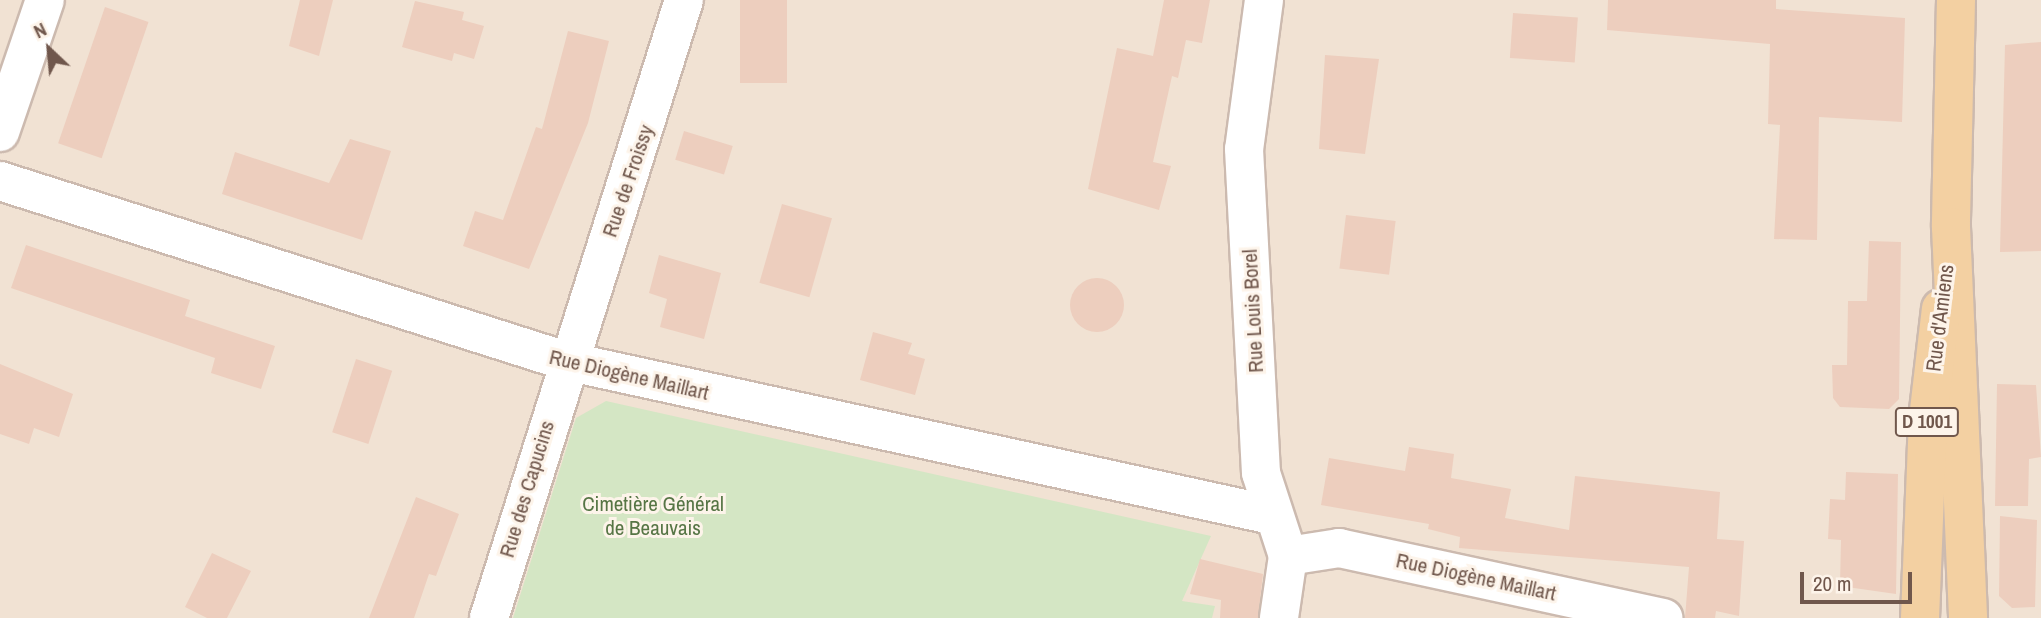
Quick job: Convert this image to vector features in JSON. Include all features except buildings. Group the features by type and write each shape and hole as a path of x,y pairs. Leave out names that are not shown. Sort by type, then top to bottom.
{"main road":[{"name":"Rue d'Amiens","path":"1956,0 1951,227 1968,618"},
{"name":"Rue d'Amiens","path":"1920,618 1928,419 1951,227"}],"street":[{"path":"0,132 45,0"},
{"name":"Rue de Froissy","path":"566,360 684,0"},
{"name":"Rue Louis Borel","path":"1264,0 1244,149 1261,473 1287,556 1279,618"},
{"name":"Rue Diogène Maillart","path":"0,181 566,360 1272,515"},
{"name":"Rue des Capucins","path":"489,618 566,360"},
{"name":"Rue Diogène Maillart","path":"1287,556 1339,548 1664,618"}],"shaded area":[{"path":"0,0 2041,0 2041,618 0,618"}],"green space":[{"name":"Cimetière Général de Beauvais","path":"606,401 1211,536 1182,601 1215,606 1212,618 513,618 576,418"}]}
